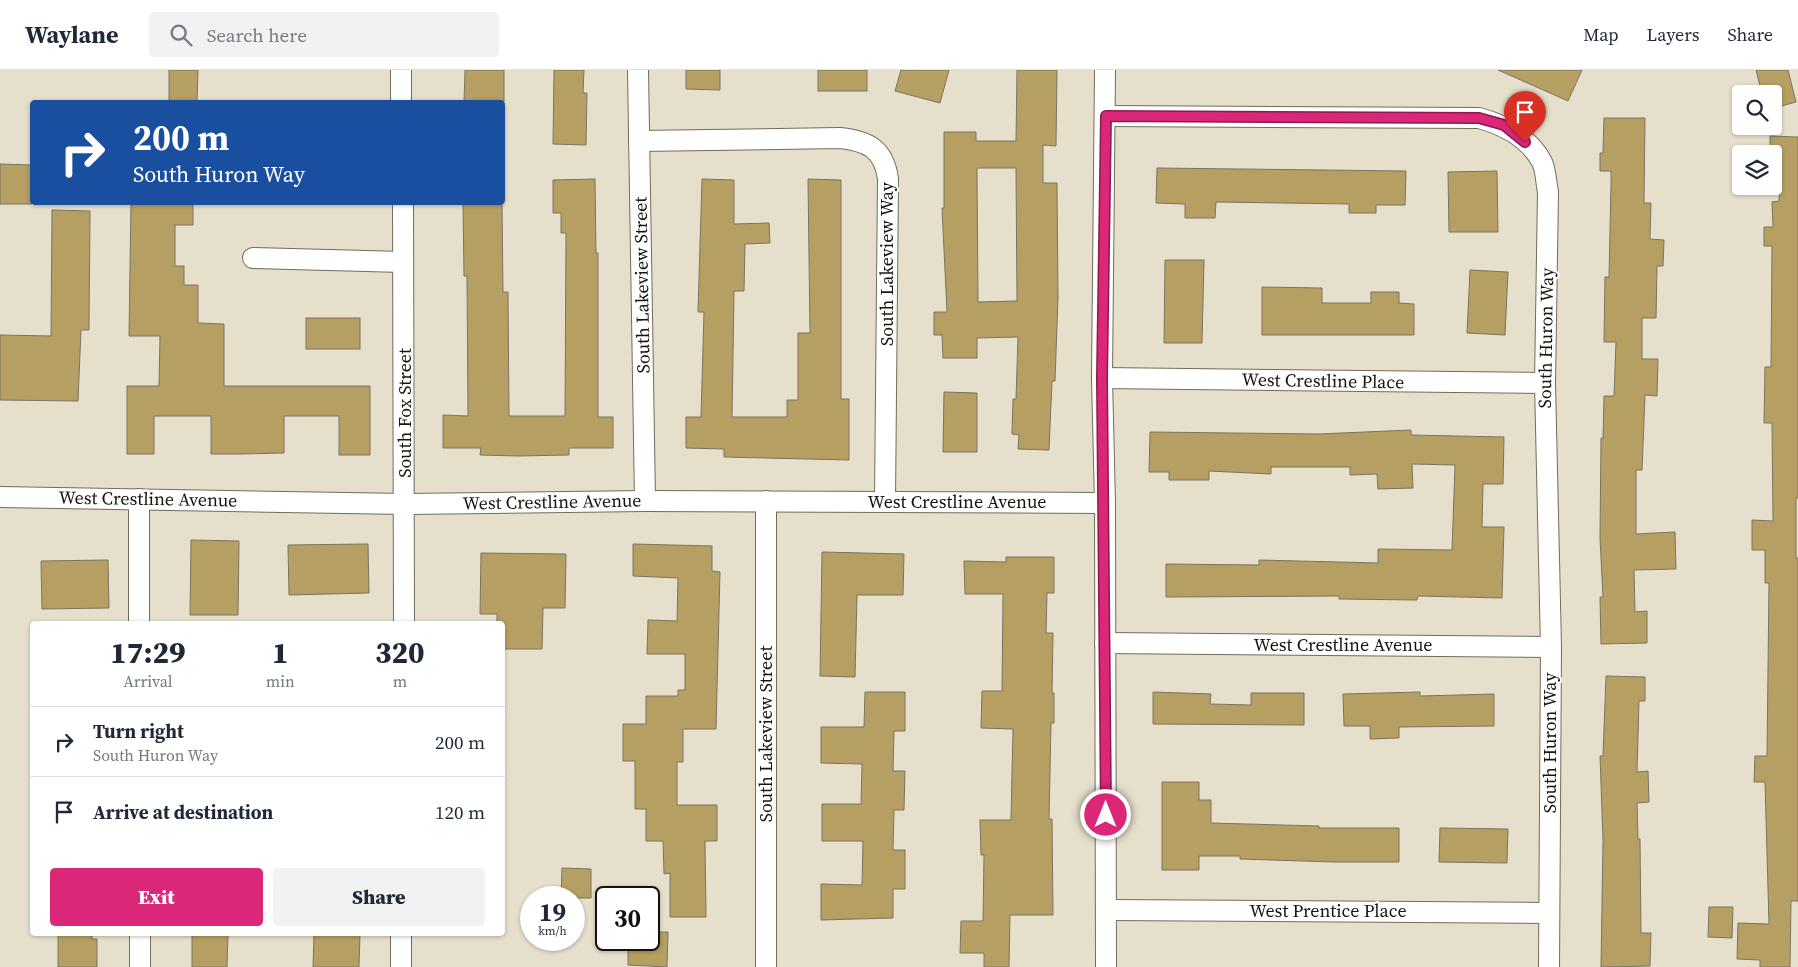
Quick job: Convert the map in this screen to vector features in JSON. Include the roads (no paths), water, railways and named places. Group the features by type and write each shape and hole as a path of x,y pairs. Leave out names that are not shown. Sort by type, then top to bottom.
{"street":[{"path":"401,70 401,100"},
{"name":"South Lakeview Street","path":"638,70 645,501"},
{"path":"1105,70 1102,378 1105,503 1106,967"},
{"name":"South Huron Way","path":"1106,116 1479,118 1504,125 1525,142 1542,162 1548,192 1544,384 1551,647 1549,967"},
{"name":"South Lakeview Way","path":"639,141 840,138 860,140 876,150 886,164 888,179 886,501"},
{"name":"South Fox Street","path":"403,205 406,504 404,621"},
{"path":"253,258 404,262"},
{"name":"West Crestline Place","path":"1102,378 1544,384"},
{"name":"West Crestline Avenue","path":"0,497 406,504 645,501 1105,503"},
{"path":"139,498 139,621"},
{"name":"South Lakeview Street","path":"766,501 766,967"},
{"name":"West Crestline Avenue","path":"1105,643 1551,647"},
{"name":"West Prentice Place","path":"1106,910 1549,913"},
{"path":"140,936 140,967"},
{"path":"401,967 402,936"}]}
